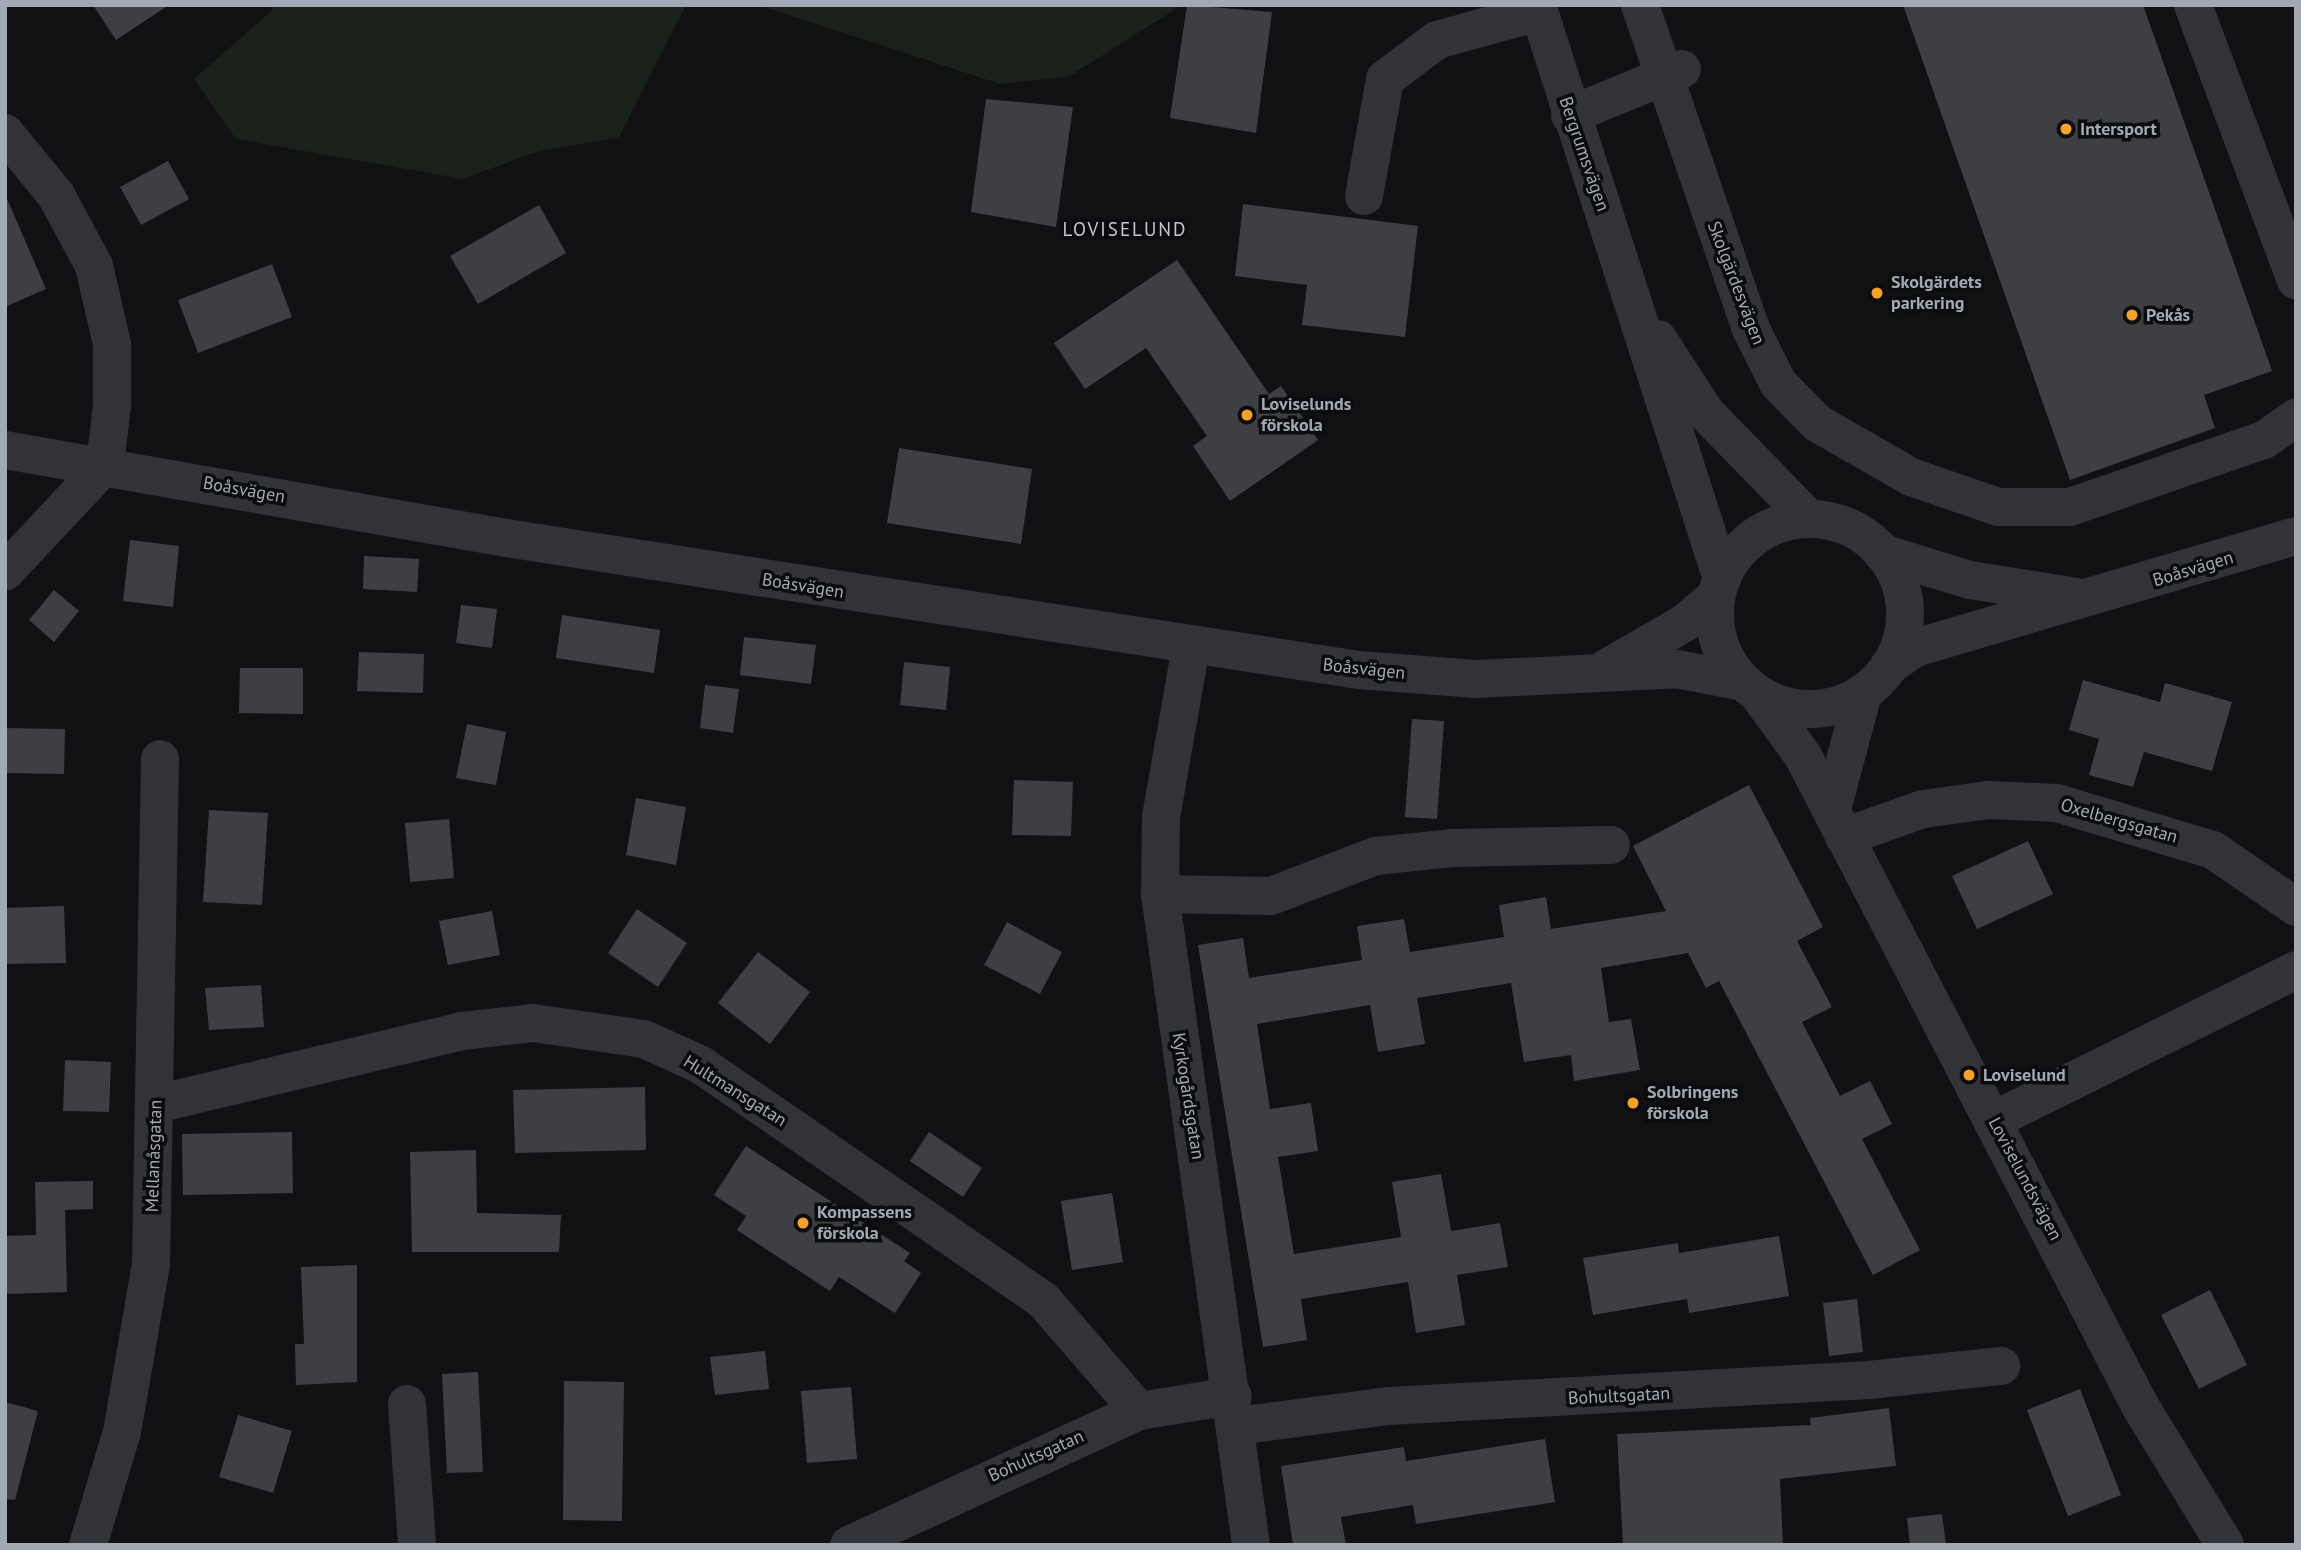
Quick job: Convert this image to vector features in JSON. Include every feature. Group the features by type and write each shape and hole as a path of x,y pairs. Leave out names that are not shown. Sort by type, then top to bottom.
{"street":[{"name":"Skolgärdesvägen","path":"1640,5 1671,73 1750,327 1779,383 1817,423 1911,477 1998,507 2070,507 2264,440 2296,418"},
{"path":"2193,5 2296,280"},
{"path":"1364,196 1385,79 1437,40 1538,8"},
{"name":"Bergrumsvägen","path":"1538,8 1570,115 1634,302 1719,587"},
{"path":"1570,115 1671,73"},
{"path":"5,133 56,195 94,266 112,344 105,465 5,572"},
{"name":"Bergrumsvägen","path":"1634,302 1706,413 1808,519"},
{"name":"Boåsvägen","path":"5,450 105,465 506,538 1191,647 1476,679 1605,669 1676,669 1751,688"},
{"path":"1838,823 1876,680 1903,632 1903,602 1882,553 1845,526 1808,519 1756,536 1719,587 1719,640 1751,688 1811,709 1876,680"},
{"name":"Boåsvägen","path":"1876,680 1915,648 2296,536"},
{"name":"Boåsvägen","path":"1882,553 1970,580 2090,598"},
{"name":"Boåsvägen","path":"1605,669 1668,633 1719,587"},
{"name":"Kyrkogårdsgatan","path":"1191,647 1161,817 1160,894 1235,1411 1251,1545"},
{"name":"Loviselundsvägen","path":"1751,688 1838,823 2139,1404 2225,1545"},
{"name":"Mellanåsgatan","path":"88,1545 138,1358 150,1264 156,1104 160,759"},
{"name":"Oxelbergsgatan","path":"1838,823 1989,800 2057,803 2213,849 2296,907"},
{"path":"1160,894 1271,896 1376,856 1452,848 1611,845"},
{"path":"1994,1120 2296,970"},
{"name":"Hultmansgatan","path":"156,1104 462,1031 533,1023 644,1039 701,1065 1043,1300 1139,1411"},
{"name":"Bohultsgatan","path":"849,1545 1139,1411 1389,1406 1802,1385 2001,1366"},
{"path":"407,1404 416,1545"}],"shaded area":[{"path":"270,5 686,5 619,137 536,152 463,179 236,139 194,79 273,10"},
{"path":"758,5 1182,5 1068,77 1000,84"}],"building":[{"path":"93,5 169,5 116,40"},
{"path":"1187,5 1272,12 1256,133 1170,118"},
{"path":"1903,5 2143,5 2272,371 2204,395 2215,428 2070,480"},
{"path":"986,99 1073,107 1056,227 971,212"},
{"path":"168,161 189,199 141,225 120,187"},
{"path":"5,194 46,289 5,307"},
{"path":"1243,204 1418,226 1405,337 1302,325 1307,285 1235,276"},
{"path":"539,205 566,253 478,304 450,256"},
{"path":"1177,260 1269,394 1281,386 1318,440 1230,501 1193,446 1207,436 1146,348 1085,389 1054,343"},
{"path":"272,264 292,317 198,353 178,300"},
{"path":"899,448 1032,469 1021,544 887,523"},
{"path":"130,540 179,546 173,607 123,601"},
{"path":"364,556 419,559 417,592 363,589"},
{"path":"54,590 79,611 54,642 29,620"},
{"path":"461,605 497,609 492,648 456,643"},
{"path":"562,615 660,630 654,673 556,658"},
{"path":"744,637 816,645 811,684 740,675"},
{"path":"359,652 424,654 423,693 357,691"},
{"path":"904,662 950,667 946,710 900,705"},
{"path":"240,668 303,668 303,714 239,713"},
{"path":"2083,680 2160,702 2165,683 2232,702 2212,771 2144,752 2133,787 2089,775 2099,739 2069,730"},
{"path":"705,685 739,689 733,733 700,728"},
{"path":"1412,719 1444,721 1437,819 1405,817"},
{"path":"467,724 506,732 496,785 456,778"},
{"path":"5,728 65,729 64,774 5,773"},
{"path":"1014,780 1073,782 1071,836 1012,835"},
{"path":"1749,785 1823,927 1797,941 1832,1007 1802,1022 1840,1096 1870,1081 1892,1124 1862,1139 1920,1250 1873,1275 1719,981 1706,988 1688,953 1601,968 1609,1022 1631,1019 1640,1070 1574,1081 1571,1055 1524,1062 1511,983 1417,998 1425,1044 1378,1052 1370,1005 1257,1024 1270,1109 1311,1103 1318,1151 1278,1157 1294,1254 1401,1237 1392,1182 1441,1174 1451,1231 1500,1223 1508,1267 1457,1275 1465,1325 1416,1333 1408,1282 1301,1299 1307,1340 1263,1347 1198,945 1243,938 1249,978 1362,960 1357,926 1404,919 1410,952 1504,937 1499,905 1546,897 1551,929 1666,911 1633,846"},
{"path":"636,798 686,807 676,865 626,855"},
{"path":"209,810 268,813 262,905 203,902"},
{"path":"449,819 454,878 410,882 405,823"},
{"path":"2028,841 2053,894 1977,929 1952,876"},
{"path":"64,906 66,963 5,964 5,908"},
{"path":"637,909 687,943 658,987 608,953"},
{"path":"492,911 500,955 448,965 439,921"},
{"path":"1007,922 1062,952 1040,994 984,965"},
{"path":"758,952 810,992 770,1044 718,1003"},
{"path":"261,985 264,1027 209,1030 205,988"},
{"path":"65,1060 111,1062 109,1112 63,1111"},
{"path":"645,1087 646,1150 515,1153 513,1090"},
{"path":"292,1132 293,1193 183,1195 182,1134"},
{"path":"929,1132 982,1168 963,1197 910,1161"},
{"name":"Kompassens förskola","path":"746,1146 910,1253 904,1261 921,1273 895,1313 839,1277 830,1291 737,1230 746,1216 714,1195"},
{"path":"476,1150 477,1213 561,1215 559,1252 412,1252 410,1152"},
{"path":"93,1181 93,1209 65,1210 67,1292 5,1294 5,1236 36,1235 35,1182"},
{"path":"1112,1193 1123,1262 1072,1270 1061,1201"},
{"path":"1779,1236 1789,1296 1689,1313 1687,1299 1593,1315 1583,1258 1678,1243 1679,1253"},
{"path":"357,1265 357,1382 296,1385 295,1344 304,1344 301,1267"},
{"path":"2210,1290 2247,1365 2199,1389 2161,1315"},
{"path":"1857,1299 1863,1352 1829,1356 1823,1303"},
{"path":"765,1351 769,1389 715,1395 710,1357"},
{"path":"478,1372 483,1472 447,1473 442,1374"},
{"path":"564,1381 624,1382 622,1521 563,1520"},
{"path":"851,1387 857,1459 807,1463 801,1391"},
{"path":"2080,1389 2121,1495 2068,1516 2027,1410"},
{"path":"5,1402 38,1411 15,1500 5,1499"},
{"path":"1889,1408 1896,1466 1780,1479 1783,1545 1623,1545 1617,1434 1811,1425 1810,1418"},
{"path":"238,1415 292,1431 273,1493 219,1477"},
{"path":"1545,1439 1555,1502 1416,1524 1413,1505 1341,1517 1346,1545 1293,1545 1281,1466 1404,1447 1406,1461"},
{"path":"1942,1514 1946,1545 1910,1545 1907,1518"}],"place":[{"name":"Intersport","path":"2066,129"},
{"name":"Skolgärdets parkering","path":"1877,293"},
{"name":"Pekås","path":"2132,315"},
{"name":"Loviselunds förskola","path":"1247,415"},
{"name":"Loviselund","path":"1969,1075"},
{"name":"Solbringens förskola","path":"1633,1103"},
{"name":"Kompassens förskola","path":"803,1223"}],"district":[{"name":"LOVISELUND","path":"1125,230"}]}
